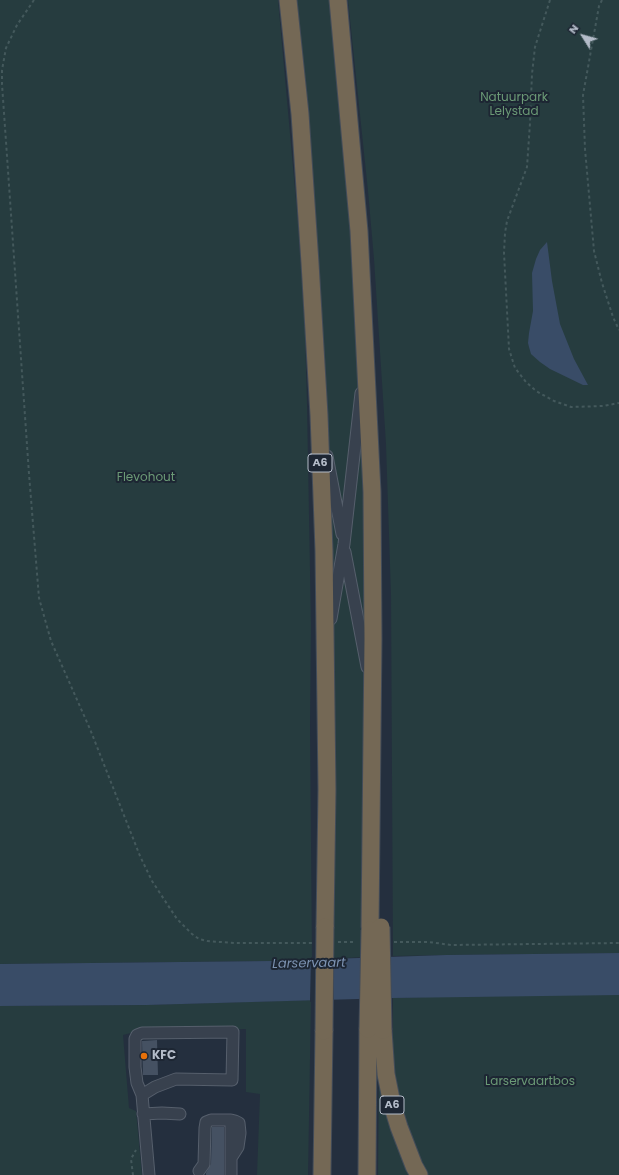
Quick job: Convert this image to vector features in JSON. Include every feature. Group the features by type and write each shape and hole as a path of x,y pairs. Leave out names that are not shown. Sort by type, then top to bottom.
{"highway":[{"name":"A6","path":"288,0 300,114 310,263 319,415 323,543 327,790 322,1175"},
{"name":"A6","path":"338,0 356,193 366,351 372,492 373,697 370,898 375,927 376,1030 367,1175"},
{"name":"A6","path":"376,1030 392,1104 399,1127 419,1175"}],"street":[{"path":"325,651 344,544 366,351"},
{"path":"319,415 373,697"},
{"path":"142,1095 155,1087 176,1079 232,1080 233,1032 137,1034 135,1038 135,1067 137,1083 142,1095 148,1175"},
{"path":"143,1114 180,1114"},
{"path":"199,1171 204,1164 206,1122 213,1120 231,1120 238,1123 240,1133 238,1147 231,1158 231,1175"}],"path":[{"path":"34,0 17,25 8,44 2,70 2,84 39,598 51,641 90,729 143,862 152,881 177,919 192,934 199,939 207,941 234,943 313,943"},
{"path":"550,0 535,47 527,167 508,221 506,234 504,254 509,349 515,368 526,382 554,401 571,407 603,406 619,403"},
{"path":"602,0 599,6 583,96 585,149 594,251 602,283 613,317 619,330"},
{"path":"336,942 360,942"},
{"path":"390,942 429,942 451,945 619,943"},
{"path":"133,1175 131,1158 139,1146"}],"green space":[{"name":"Flevohout","path":"0,0 278,0 298,223 305,332 311,627 310,725 312,959 271,961 0,964"},
{"path":"295,0 330,0 355,279 361,414 366,669 362,957 329,959 335,698 324,362"},
{"name":"Natuurpark Lelystad","path":"348,0 619,0 619,953 393,956 391,594 386,444 374,259"},
{"name":"Larservaartbos","path":"619,991 619,1175 428,1175 401,1109 396,1088 393,1063 393,998"},
{"path":"311,1000 308,1175 257,1175 260,1094 246,1092 246,1029 138,1031 123,1035 129,1108 136,1111 142,1175 0,1175 0,1006 147,1005"},
{"path":"379,1067 412,1175 378,1175"}],"water":[{"path":"547,242 560,324 574,359 588,385 583,385 550,369 531,354 528,343 533,311 532,273 540,250"},
{"name":"Larservaart","path":"619,953 619,995 393,998 147,1005 0,1006 0,964 271,961 446,955"}],"pier":[{"path":"311,957 334,957 334,1002 310,1002"}],"building":[{"path":"157,1040 158,1075 143,1075 142,1041"},
{"path":"212,1127 224,1127 224,1175 206,1175 211,1164"}],"place":[{"name":"KFC","path":"144,1056"}]}
